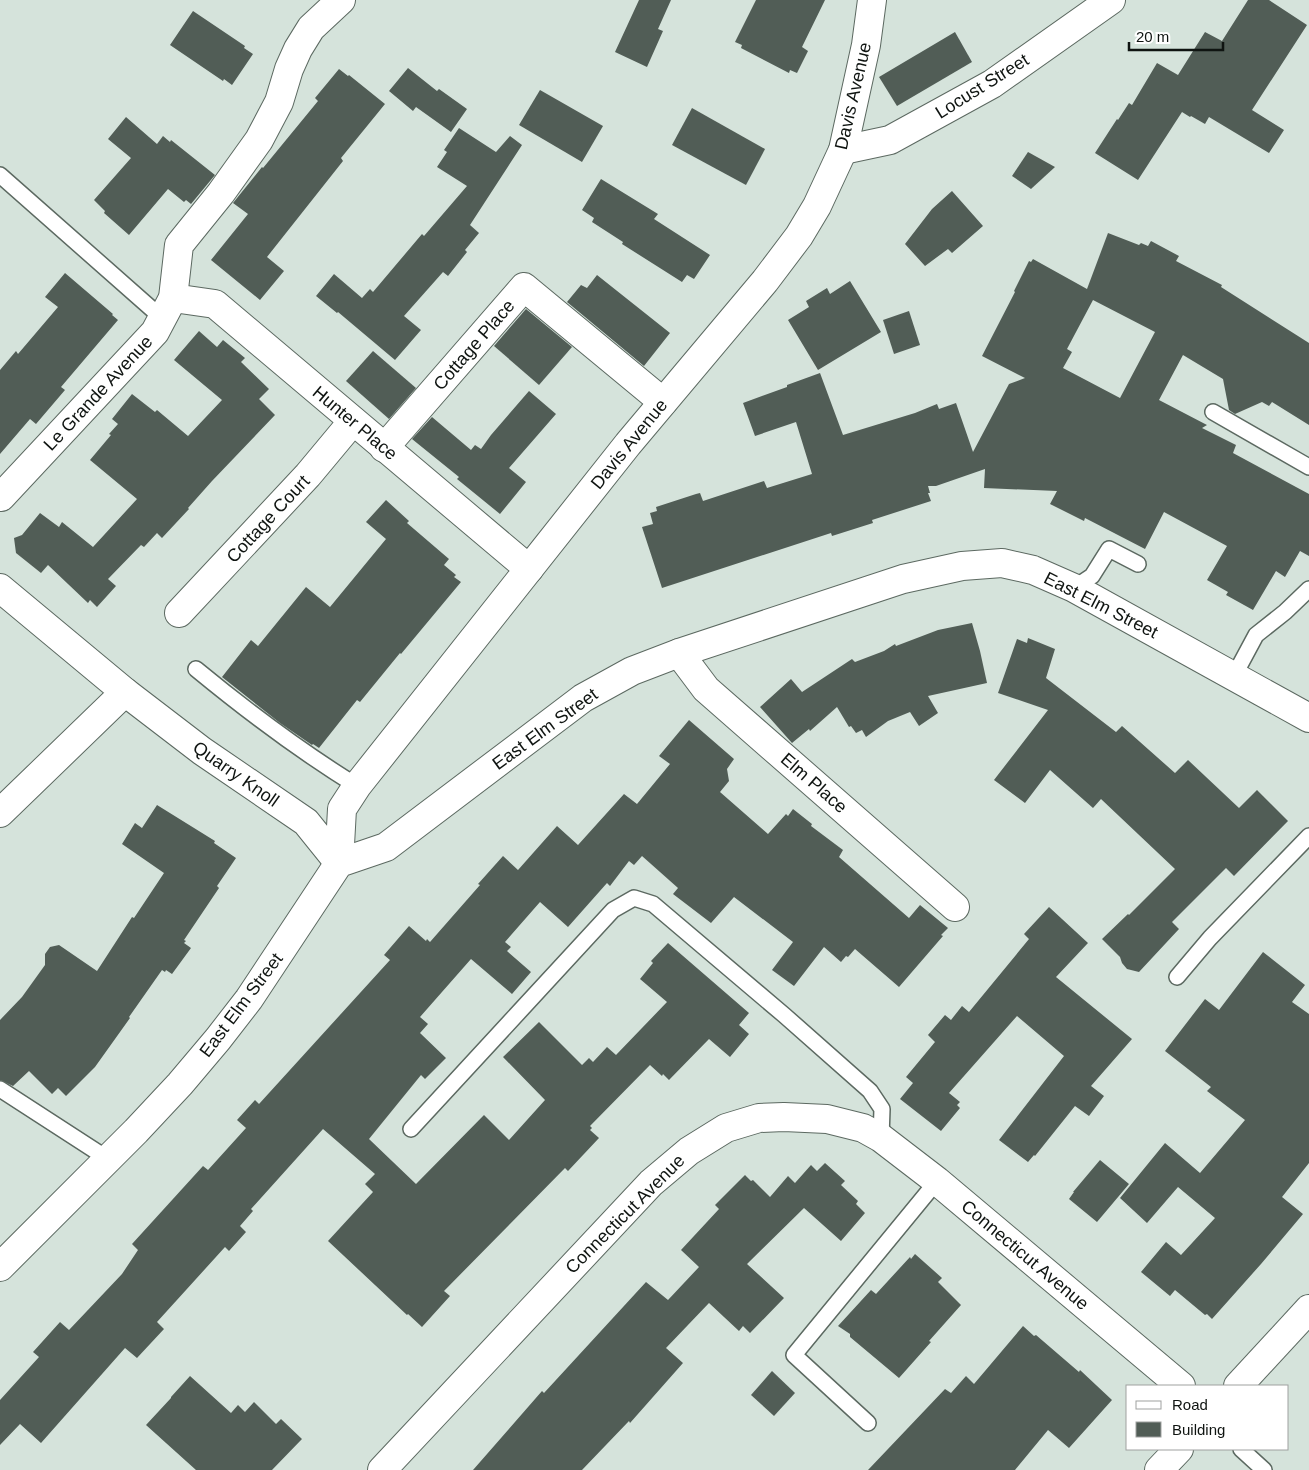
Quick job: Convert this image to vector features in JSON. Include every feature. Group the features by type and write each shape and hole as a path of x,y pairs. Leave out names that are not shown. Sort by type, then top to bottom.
{"street":[{"name":"Le Grande Avenue","path":"1,497 155,332 168,308 179,245 221,193 259,140 279,102 295,55 311,28 341,0"},
{"name":"Davis Avenue","path":"339,863 342,809 357,786 663,402 765,282 799,236 817,206 843,150 866,45 872,0"},
{"name":"Locust Street","path":"843,150 890,140 992,84 1111,0"},
{"name":"Cottage Place","path":"384,448 524,287 663,402"},
{"name":"Hunter Place","path":"168,308 215,304 529,569"},
{"name":"Cottage Court","path":"179,613 308,475 353,421"},
{"name":"East Elm Street","path":"0,1267 180,1084 244,1006 339,863 386,847 582,698 632,671 679,653 903,580 962,566 1002,563 1033,570 1074,588 1309,718"},
{"name":"Quarry Knoll","path":"0,588 125,692 202,751 306,822 339,863"},
{"name":"Elm Place","path":"679,653 706,689 955,907"},
{"path":"0,813 125,692"},
{"name":"Connecticut Avenue","path":"382,1470 651,1183 689,1151 726,1128 759,1118 827,1119 863,1128 881,1138 937,1181 1179,1385"},
{"path":"1239,1385 1309,1310"},
{"path":"1159,1470 1178,1450"}],"lane":[{"path":"0,175 168,308"},
{"path":"1213,412 1309,467"},
{"path":"1074,588 1092,576 1110,549 1138,564"},
{"path":"1234,676 1256,635 1285,612 1309,589"},
{"path":"196,669 243,708 323,765 357,786"},
{"path":"1177,978 1210,938 1309,836"},
{"path":"411,1129 613,910 634,898 653,904 870,1091 882,1109 881,1138"},
{"path":"0,1089 108,1159"},
{"path":"868,1423 794,1355 937,1181"},
{"path":"1242,1450 1264,1470"}],"building":[{"path":"639,0 671,0 658,29 663,31 647,67 615,52"},
{"path":"756,0 825,0 802,47 808,51 797,73 790,70 789,73 741,48 742,45 735,42"},
{"path":"1248,0 1269,0 1307,25 1252,110 1284,130 1269,153 1209,117 1205,124 1182,112 1138,180 1095,153 1129,103 1132,105 1157,63 1178,75 1205,32 1222,41"},
{"path":"193,11 245,46 244,48 253,54 232,85 224,79 223,81 170,45"},
{"path":"955,32 972,62 897,106 879,77"},
{"path":"408,68 437,91 439,89 467,109 451,132 416,107 413,111 389,91"},
{"path":"339,69 385,104 341,158 343,161 267,257 284,271 260,300 211,260 248,214 233,203 318,101 315,98"},
{"path":"540,90 603,126 582,162 519,125"},
{"path":"692,108 765,149 746,185 672,145"},
{"path":"126,117 157,144 163,136 170,142 171,140 215,175 191,204 186,200 184,202 168,189 129,235 104,213 105,211 94,200 131,158 108,139"},
{"path":"459,128 496,152 510,136 522,145 470,225 479,233 465,250 467,252 448,276 443,272 404,316 421,330 395,360 316,296 334,274 362,298 370,289 373,292 422,234 424,236 467,186 437,167 447,152 444,150"},
{"path":"1028,152 1055,167 1031,189 1012,176"},
{"path":"601,179 658,214 654,219 710,255 694,279 687,275 682,282 622,244 623,242 592,222 594,218 582,210"},
{"path":"952,191 983,226 952,253 948,249 925,266 905,244 932,209"},
{"path":"1108,233 1139,245 1141,243 1148,246 1151,241 1179,256 1176,261 1222,285 1221,287 1309,343 1309,425 1272,402 1269,406 1262,402 1235,414 1229,410 1223,379 1183,355 1159,400 1207,425 1202,428 1236,445 1233,453 1309,494 1309,556 1300,551 1285,577 1276,571 1253,610 1226,595 1228,592 1207,580 1227,546 1164,512 1145,549 1085,518 1084,521 1050,504 1057,491 984,488 985,469 936,486 928,486 931,501 872,520 873,523 832,536 831,533 662,588 642,527 653,524 650,513 657,511 656,507 700,493 703,501 764,481 767,488 812,474 796,422 755,436 743,403 820,373 843,435 915,413 937,404 939,409 956,403 973,452 1009,384 1025,378 982,356 1029,261 1031,262 1033,259 1087,289","holes":["1093,300 1155,332 1120,398 1063,368 1072,352 1067,349"]},
{"path":"65,273 118,320 61,387 65,390 36,424 30,419 0,454 0,370 16,351 18,354 58,307 45,297"},
{"path":"597,275 670,333 644,366 567,302 581,285 587,288"},
{"path":"850,281 881,332 818,370 788,320 809,307 806,301 827,288 830,294"},
{"path":"526,309 572,347 539,385 494,346"},
{"path":"909,311 920,345 894,354 883,320"},
{"path":"199,331 217,347 223,340 245,358 241,362 269,389 259,399 275,415 212,481 162,538 157,533 144,547 141,545 108,579 116,586 97,607 90,600 88,603 48,565 41,573 16,553 14,538 22,535 40,513 59,527 62,522 93,547 137,499 90,460 118,424 112,419 132,394 155,412 157,410 188,436 222,400 174,360"},
{"path":"373,351 416,388 389,419 346,381"},
{"path":"529,391 556,414 509,468 526,482 500,514 457,479 459,477 412,439 432,417 471,450 475,445 481,449"},
{"path":"386,500 409,521 407,523 449,559 444,565 461,582 360,702 357,700 319,748 280,723 222,677 251,640 258,646 306,587 330,607 386,539 366,522"},
{"path":"972,623 987,683 928,696 938,713 919,726 910,712 888,721 866,737 862,730 856,733 851,726 849,727 837,707 810,731 809,729 792,743 760,707 791,679 802,692 852,659 855,662 884,651 895,644 896,646 938,630"},
{"path":"1028,638 1055,649 1046,678 1116,732 1122,726 1175,773 1188,760 1239,808 1257,790 1288,821 1234,876 1226,868 1172,922 1179,929 1139,972 1127,969 1120,957 1102,939 1175,869 1101,799 1093,808 1050,770 1025,803 994,780 1048,710 998,693 1017,639 1027,643"},
{"path":"689,720 734,759 727,769 729,781 720,792 768,834 793,809 812,824 811,826 843,850 839,857 909,918 920,905 948,928 899,987 855,949 841,962 824,947 794,986 772,970 793,942 734,897 711,923 673,894 678,888 642,856 634,865 629,861 610,886 607,883 568,927 540,902 505,942 511,947 507,951 531,972 512,994 471,959 420,1017 428,1024 420,1033 446,1058 425,1079 421,1075 369,1139 416,1184 484,1115 509,1140 545,1100 503,1057 539,1022 582,1065 589,1058 593,1062 607,1047 616,1055 667,1002 640,979 653,963 651,961 668,943 749,1013 739,1025 749,1034 730,1057 709,1039 669,1080 650,1065 590,1126 592,1128 590,1130 599,1138 568,1171 565,1168 444,1291 450,1296 422,1327 328,1241 373,1192 365,1184 375,1174 323,1129 251,1209 253,1211 240,1226 246,1232 229,1251 225,1247 157,1322 164,1329 137,1358 125,1348 41,1443 20,1424 0,1445 0,1400 39,1357 33,1352 60,1322 69,1330 122,1274 138,1250 132,1244 203,1166 208,1170 246,1128 237,1120 255,1100 259,1104 390,960 384,955 409,926 426,941 427,939 430,942 503,856 518,870 557,826 578,845 624,794 637,804 670,764 659,756"},
{"path":"157,805 215,841 214,843 236,858 217,886 219,888 184,940 186,941 184,943 191,948 172,974 162,970 95,1067 66,1096 58,1088 52,1094 29,1071 13,1086 0,1080 0,1020 22,997 45,965 45,954 50,947 59,945 97,971 132,917 134,918 164,873 122,844 135,823 142,828"},
{"path":"1049,907 1088,943 1056,977 1132,1039 1091,1086 1104,1096 1089,1116 1075,1106 1035,1156 1028,1162 999,1140 1064,1056 1017,1016 949,1093 960,1102 957,1105 960,1108 941,1131 900,1099 913,1083 906,1077 935,1042 928,1035 945,1015 951,1020 962,1006 969,1012 1029,939 1024,934"},
{"path":"1263,952 1305,985 1292,1002 1309,1014 1309,1163 1282,1197 1303,1214 1212,1319 1175,1290 1170,1296 1141,1272 1166,1242 1181,1255 1215,1218 1178,1187 1147,1223 1120,1198 1165,1143 1200,1173 1245,1120 1207,1091 1211,1087 1165,1051 1205,999 1219,1010"},
{"path":"1100,1160 1129,1184 1097,1222 1069,1199"},
{"path":"825,1163 845,1181 841,1185 858,1201 856,1204 865,1213 841,1241 804,1208 747,1264 784,1298 750,1333 743,1326 739,1331 709,1303 666,1348 683,1363 630,1423 629,1421 582,1470 473,1470 542,1391 544,1393 646,1282 668,1300 699,1267 681,1250 719,1209 715,1205 745,1175 751,1181 753,1180 770,1197 788,1176 795,1183 811,1165 817,1171"},
{"path":"915,1254 942,1278 938,1282 961,1305 899,1378 850,1337 850,1334 838,1326 871,1290 876,1294"},
{"path":"1023,1326 1079,1372 1080,1370 1112,1400 1069,1448 1048,1430 1015,1470 868,1470 945,1389 951,1393 966,1376 974,1384"},
{"path":"772,1371 795,1393 774,1416 751,1395"},
{"path":"190,1376 231,1413 238,1405 245,1412 254,1402 276,1424 281,1419 302,1439 272,1470 196,1470 146,1425"}]}
